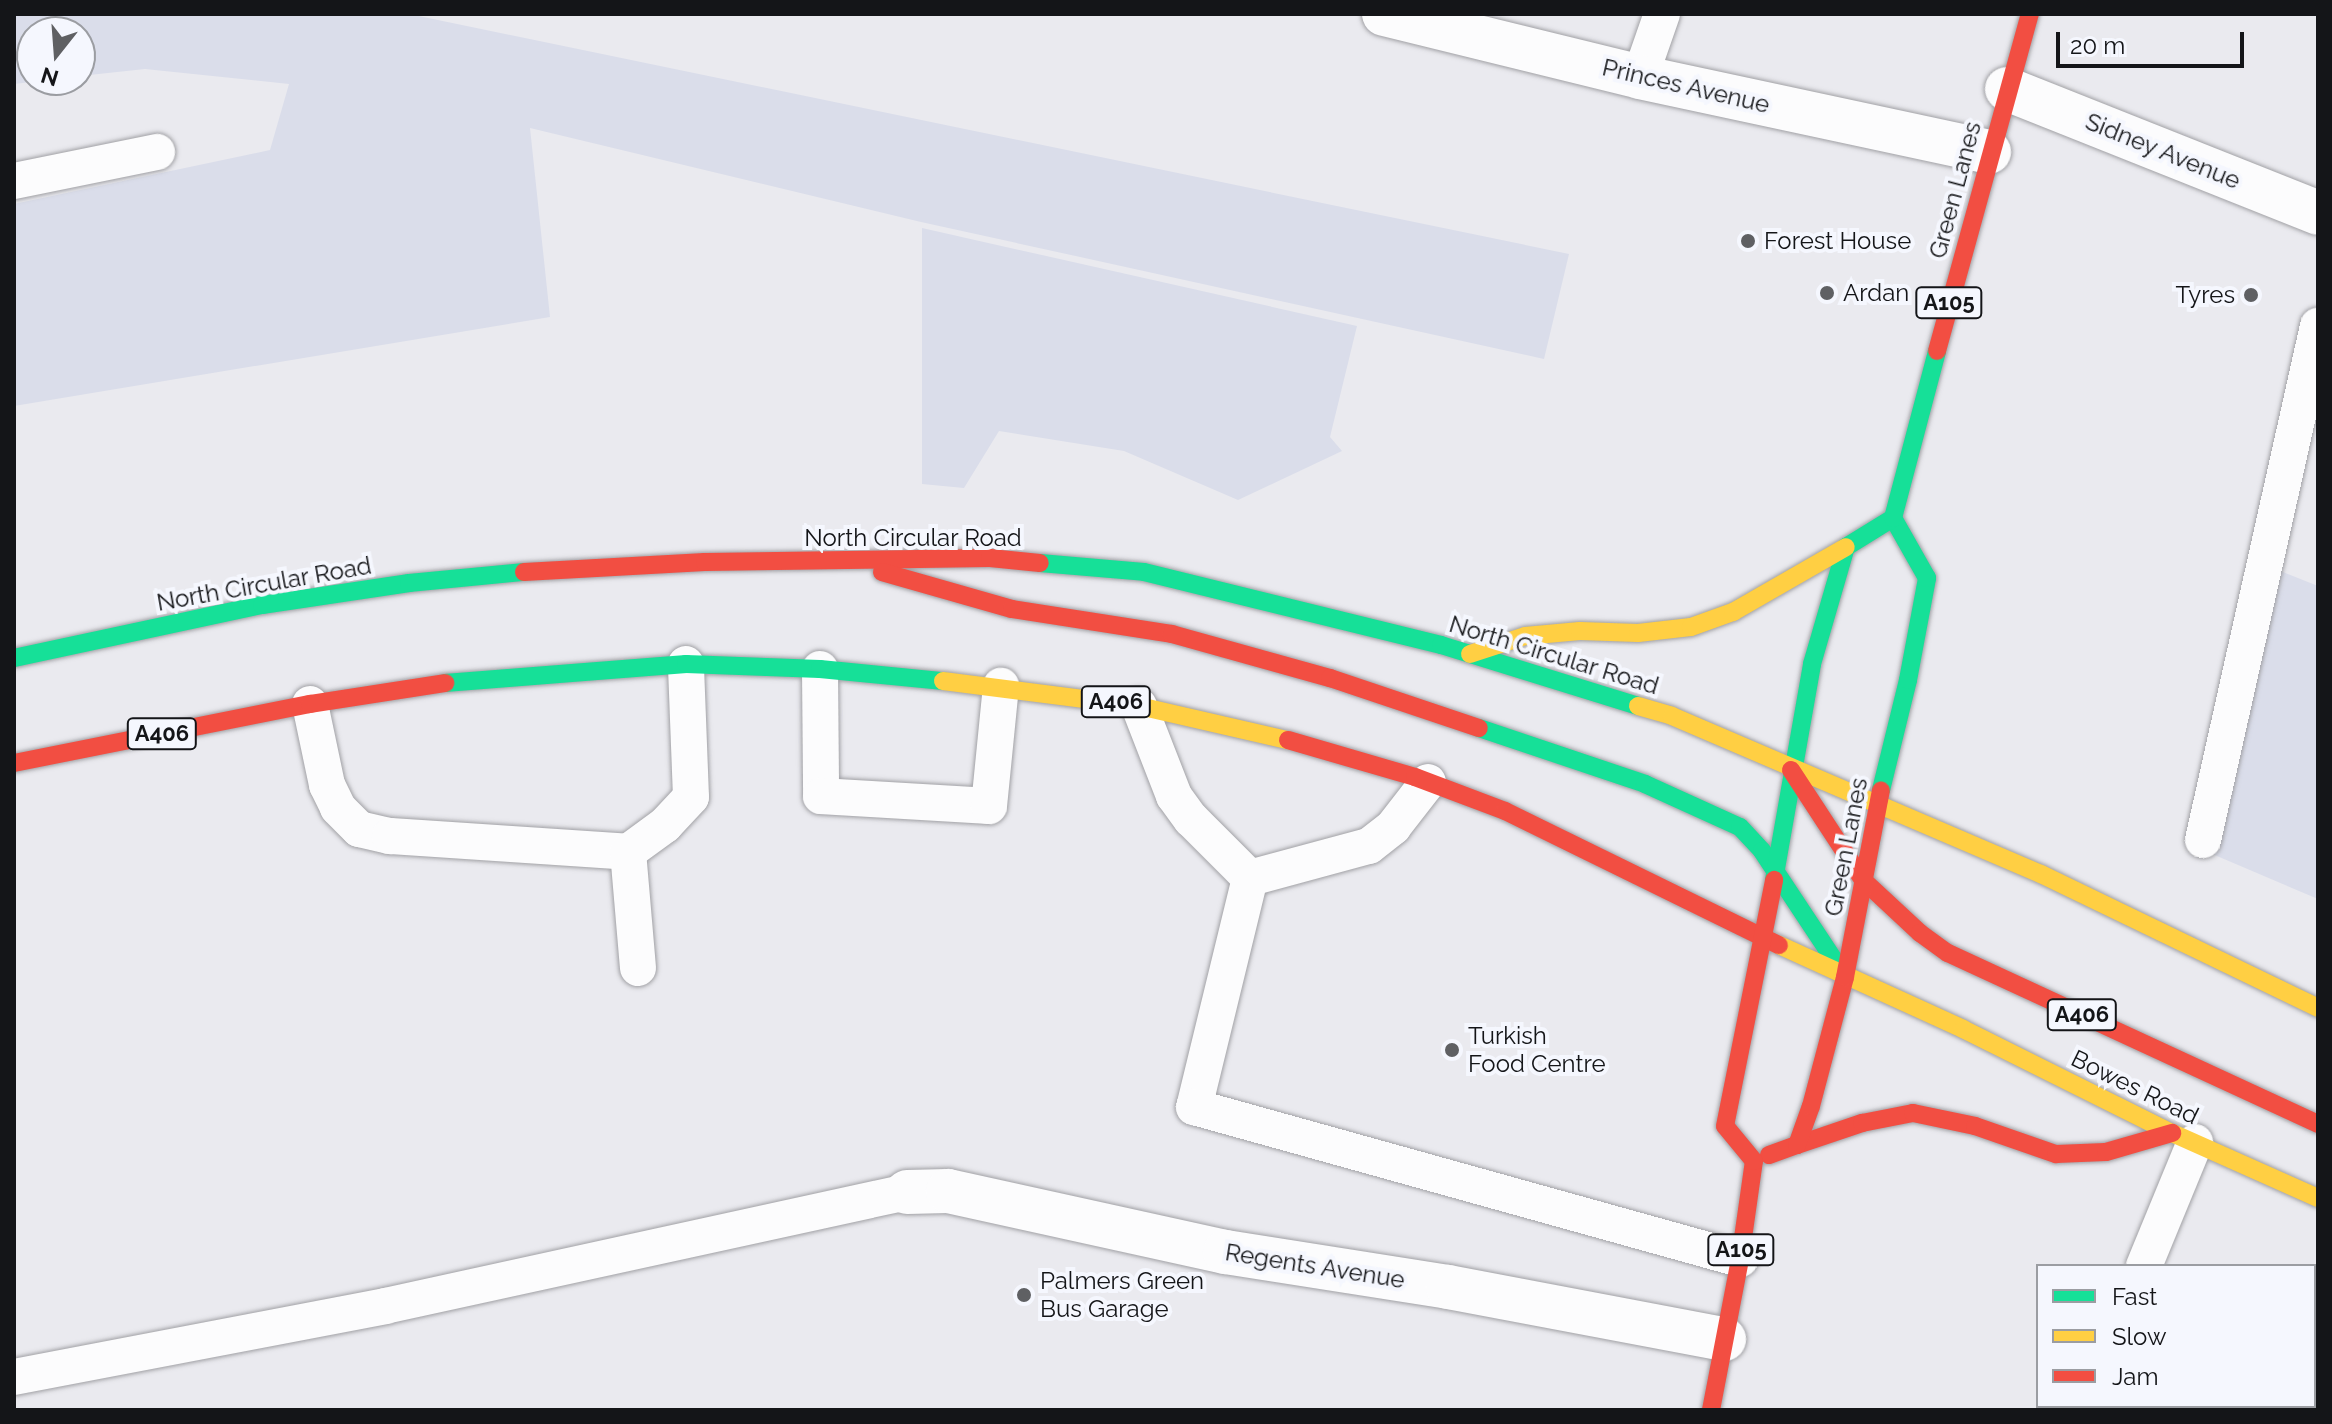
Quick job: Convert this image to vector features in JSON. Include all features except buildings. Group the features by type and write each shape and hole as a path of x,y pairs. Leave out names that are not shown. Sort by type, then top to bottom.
{"main road":[{"name":"Green Lanes","path":"1797,1145 1823,1066 1845,977 1877,807 1907,687 1927,578 1893,518 1989,152 2030,14"},
{"path":"1470,654 1525,636 1580,631 1638,633 1691,627 1733,612 1893,518"},
{"path":"1846,547 1812,664 1791,770 1776,875 1725,1126 1754,1161 1862,1123 1913,1113 1975,1126 2056,1154 2106,1152 2183,1138"},
{"name":"North Circular Road","path":"14,658 262,605 409,583 556,569 690,563 990,558 1144,572 1470,654 1672,716 1720,734 1791,770 1877,807"},
{"name":"A406","path":"853,562 1012,609 1172,634 1330,678 1485,727 1645,784 1740,827 1762,851 1845,977"},
{"name":"A406","path":"14,763 310,704 458,681 686,664 820,669 1001,686 1139,706 1305,744 1428,782 1530,822 1845,977"},
{"name":"A406","path":"1791,770 1863,880 1920,933 1948,953 2318,1124"},
{"name":"A406","path":"1877,807 2041,874 2318,1008"},
{"name":"Bowes Road","path":"1845,977 1950,1022 2183,1138 2318,1198"},
{"name":"A105","path":"1711,1410 1740,1259 1754,1161"}],"street":[{"name":"Princes Avenue","path":"1384,14 1640,77 1989,152"},
{"name":"Sidney Avenue","path":"2007,89 2318,213"},
{"name":"Regents Avenue","path":"907,1192 948,1191 1225,1252 1448,1287 1724,1339"}],"lane":[{"path":"1640,77 1662,14"},
{"path":"14,181 157,152"},
{"path":"2203,840 2318,326"},
{"path":"310,704 327,785 338,808 359,829 390,836 628,852 665,825 691,797 686,664"},
{"path":"820,669 821,796 989,806 1001,686"},
{"path":"1139,706 1174,796 1191,819 1250,878"},
{"path":"1250,878 1369,846 1393,827 1428,782"},
{"path":"628,852 638,968"},
{"path":"1250,878 1194,1107 1740,1259"},
{"path":"2145,1264 2183,1138"},
{"path":"14,1377 385,1306 907,1192"}],"shaded area":[{"path":"14,14 409,14 1569,254 1544,359 921,222 530,128 550,317 14,406 14,204 270,150 289,84 145,69 96,74 96,16 16,16 14,84"},
{"path":"922,228 1357,326 1330,437 1342,451 1238,500 1124,451 999,431 964,488 922,484"},
{"path":"2278,570 2318,586 2318,899 2184,842"}],"traffic: fast":[{"path":"1774,880 1812,664 1846,547 1893,518 1937,351"},
{"path":"1881,790 1908,680 1927,578 1893,518"},
{"path":"1040,563 1144,572 1441,645 1638,706"},
{"path":"14,658 262,605 409,583 524,572"},
{"path":"445,683 686,664 820,669 943,681"},
{"path":"1479,728 1645,784 1740,827 1762,851 1844,975"}],"traffic: slow":[{"path":"1470,654 1525,636 1580,631 1638,633 1691,627 1733,612 1846,547"},
{"path":"943,681 1139,706 1288,740"},
{"path":"1638,706 1672,716 2041,874 2318,1008"},
{"path":"1779,945 1963,1029 2172,1133 2318,1198"}],"traffic: jam":[{"path":"1937,351 2030,14"},
{"path":"524,572 705,562 990,558 1040,563"},
{"path":"882,572 1012,609 1172,634 1330,678 1479,728"},
{"path":"14,763 310,704 445,683"},
{"path":"1288,740 1415,777 1505,811 1779,945"},
{"path":"1791,770 1863,880 1920,933 1948,953 2318,1124"},
{"path":"1769,1155 1797,1145 1811,1106 1845,977 1881,790"},
{"path":"1711,1410 1740,1259 1754,1161 1725,1126 1774,880"},
{"path":"1797,1145 1862,1123 1913,1113 1975,1126 2056,1154 2106,1152 2172,1133"}],"place":[{"name":"Forest House","path":"1748,241"},
{"name":"Ardan","path":"1827,293"},
{"name":"Tyres","path":"2251,295"},
{"name":"Turkish Food Centre","path":"1452,1050"},
{"name":"Palmers Green Bus Garage","path":"1024,1295"}]}
